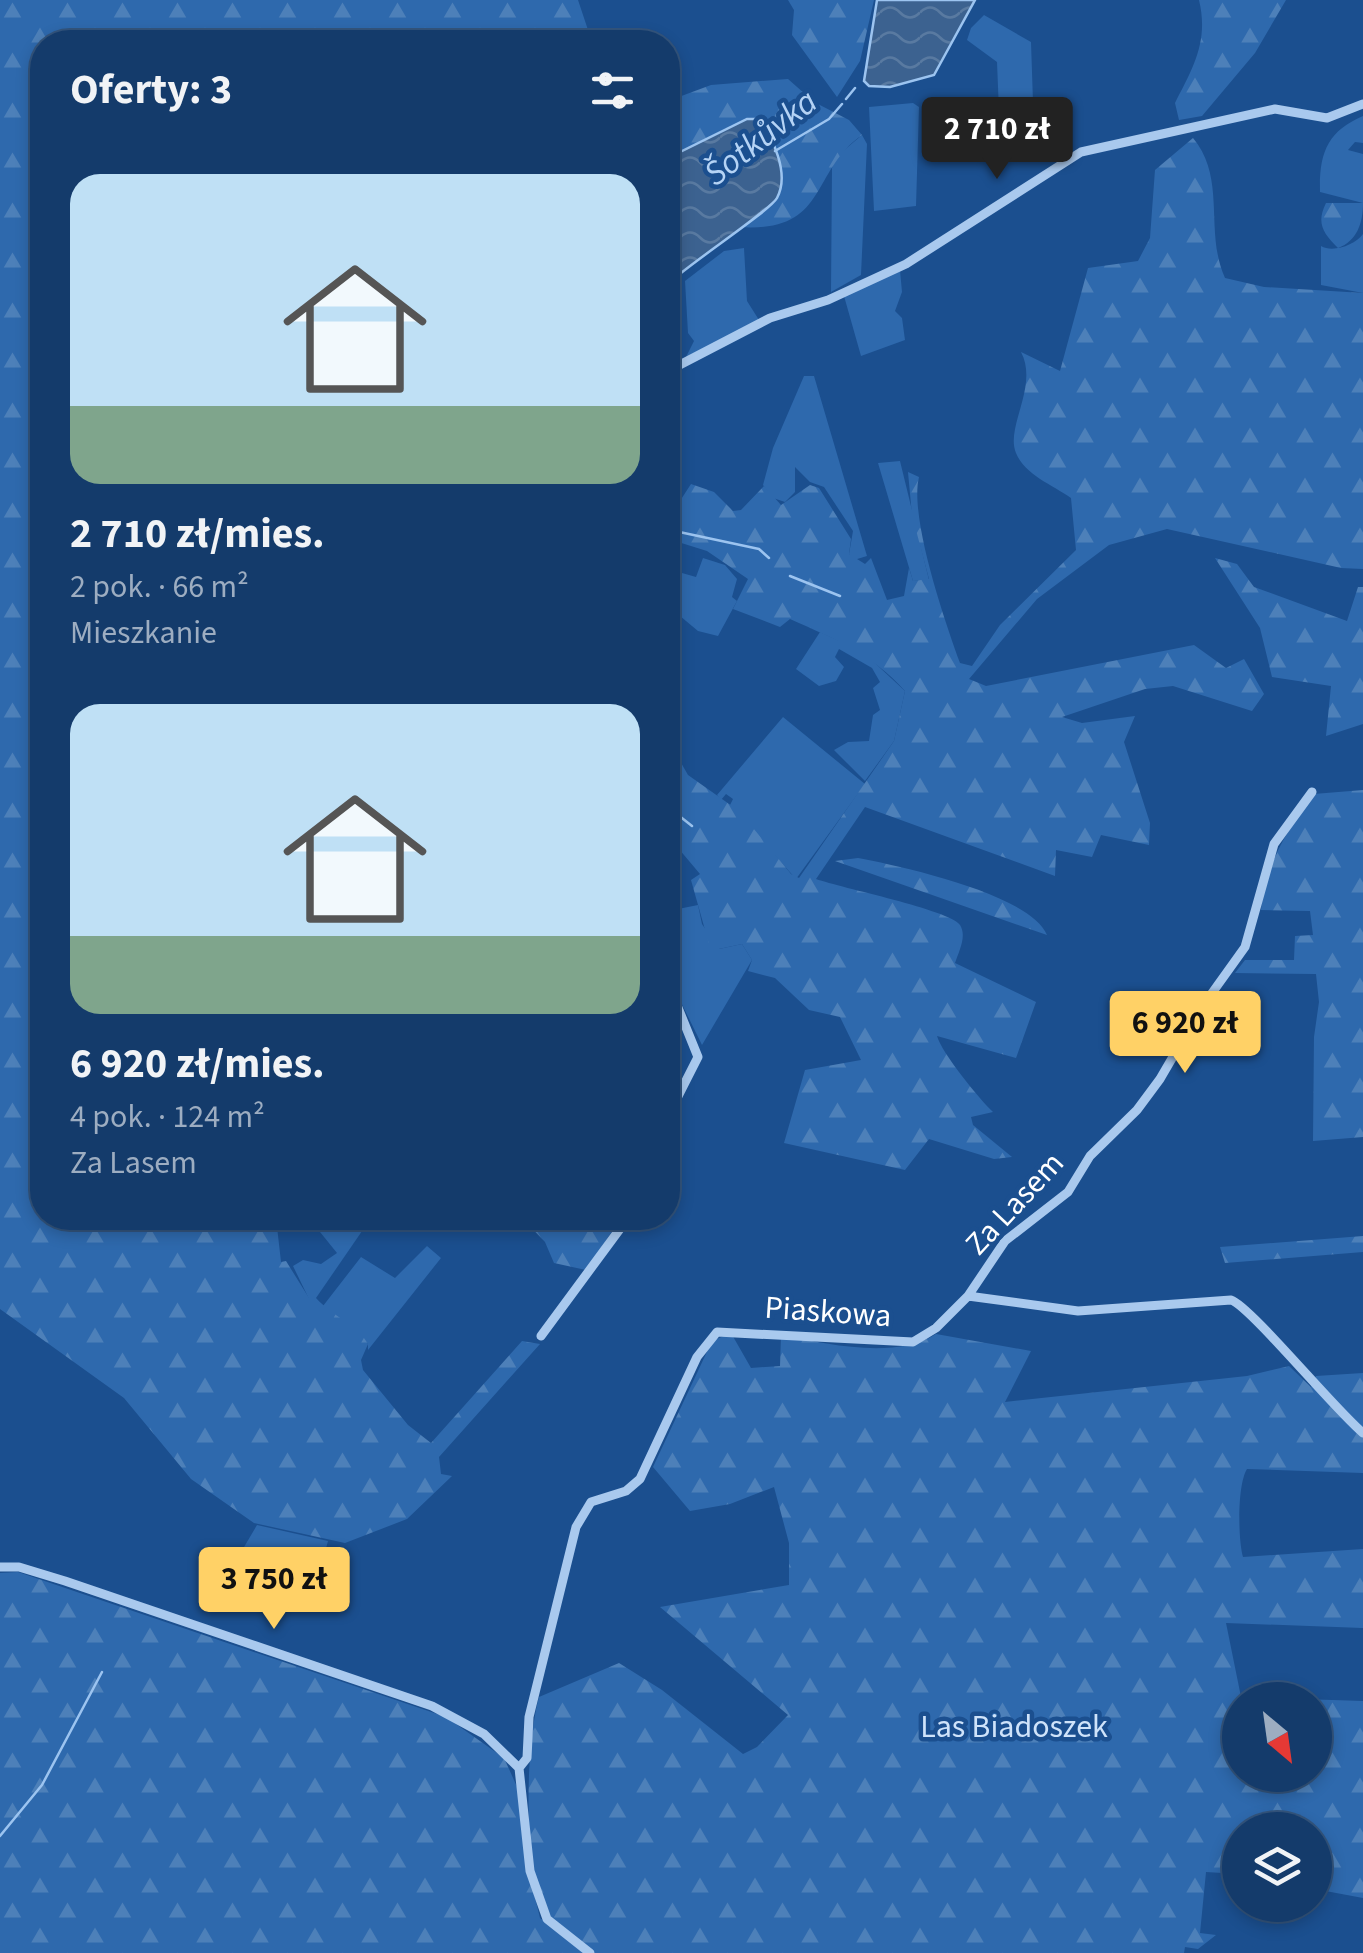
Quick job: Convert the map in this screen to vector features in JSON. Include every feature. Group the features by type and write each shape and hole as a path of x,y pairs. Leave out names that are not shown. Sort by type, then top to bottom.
{"street":[{"path":"680,365 770,318 828,300 906,264 1081,152 1275,109 1327,118 1363,104"},
{"name":"Za Lasem","path":"968,1296 1005,1240 1068,1192 1090,1156 1137,1110 1160,1079 1202,1008 1246,947 1262,872 1274,844 1312,792"},
{"path":"680,1013 698,1057 680,1092"},
{"path":"541,1336 619,1230"},
{"path":"968,1296 1078,1311 1215,1300 1241,1303 1282,1352 1363,1432"},
{"name":"Piaskowa","path":"518,1768 527,1758 529,1717 576,1527 591,1502 626,1491 640,1479 709,1338 720,1331 748,1330 877,1343 913,1342 936,1328 968,1296"},
{"path":"0,1567 20,1567 50,1576 432,1706 484,1734 518,1768 530,1871 547,1919 590,1953"}],"green space":[{"path":"0,0 578,0 588,30 30,30 30,1230 277,1230 281,1262 286,1261 309,1298 316,1298 363,1337 368,1344 361,1360 363,1370 408,1425 431,1443 522,1341 540,1344 439,1457 441,1474 452,1476 407,1519 345,1543 254,1523 191,1479 124,1398 0,1309"},
{"path":"788,0 874,0 860,61 837,97 792,35 794,10"},
{"path":"1199,0 1286,0 1255,53 1202,116 1179,120 1175,103 1201,41"},
{"path":"984,15 1031,42 1033,102 1013,103 999,112 997,62 967,40 971,28"},
{"path":"788,79 814,102 849,120 862,135 845,150 803,210 789,220 768,226 739,227 775,202 779,162 766,129 726,128 680,152 680,97 711,85"},
{"path":"913,103 919,107 916,206 874,211 869,107"},
{"path":"1363,116 1363,143 1355,142 1348,150 1363,154 1363,203 1320,192 1321,165 1328,145 1341,129"},
{"path":"862,135 867,144 861,275 831,292 832,168 836,157"},
{"path":"1193,138 1203,154 1213,188 1216,242 1225,278 1264,287 1363,293 1363,569 1341,568 1167,529 1109,545 1037,599 969,679 986,686 1194,645 1226,668 1244,659 1264,694 1252,711 1173,686 1145,689 1062,717 1082,723 1135,716 1124,742 1150,823 1149,845 1101,835 1092,857 1056,850 1055,876 865,807 816,879 952,919 963,934 955,963 1036,1002 1016,1058 937,1036 953,1064 993,1112 971,1117 973,1125 1012,1157 994,1159 929,1139 905,1170 784,1143 805,1070 861,1060 840,1017 809,1010 775,978 748,971 752,960 742,944 714,950 709,944 691,880 700,874 680,850 680,761 688,775 739,811 791,874 799,878 894,741 905,691 866,657 822,633 790,619 780,627 733,609 748,579 707,551 680,543 680,501 691,484 714,492 733,511 741,510 764,486 781,505 810,485 819,488 851,539 849,554 865,564 871,558 887,600 904,596 909,568 913,581 929,579 912,515 908,472 919,477 919,517 930,570 960,663 972,666 1000,625 1076,550 1071,498 1033,473 1016,453 1015,431 1026,378 1021,352 1060,371 1088,268 1138,261 1150,238 1155,170"},
{"path":"1326,203 1363,203 1358,230 1338,248 1323,227"},
{"path":"1363,234 1363,293 1321,285 1321,246 1344,247"},
{"path":"744,248 747,301 759,320 685,359 694,341 688,333 685,281 724,251"},
{"path":"900,270 902,292 895,311 902,318 905,340 861,356 844,296"},
{"path":"804,376 814,376 867,556 854,560 849,554 853,531 824,487 810,482 795,467 795,492 785,502 773,498 763,485 773,448"},
{"path":"900,461 929,580 913,581 878,463"},
{"path":"703,558 725,565 737,579 732,597 737,601 718,636 698,631 680,616 680,572 696,577"},
{"path":"1215,558 1237,564 1254,587 1347,621 1358,587 1363,587 1363,724 1326,736 1331,686 1272,677 1260,628"},
{"path":"820,632 863,652 905,691 894,741 865,781 834,750 848,742 869,741 873,715 880,710 873,688 880,682 872,668 839,649 835,657 844,667 836,681 819,686 796,669"},
{"path":"783,717 865,784 796,879 730,805 733,799 726,794 721,800 717,795"},
{"path":"1363,790 1363,1137 1313,1141 1314,1037 1319,1002 1316,974 1235,973 1245,960 1294,960 1295,936 1313,935 1310,911 1261,910 1267,877 1286,835 1314,794"},
{"path":"858,858 932,875 991,895 1036,920 1047,935 835,861"},
{"path":"698,905 702,924 719,949 742,944 752,960 702,1045 680,1000 680,909"},
{"path":"315,1230 363,1230 316,1298 309,1299 293,1266 303,1260 321,1264 337,1253"},
{"path":"534,1230 613,1230 586,1270 554,1263 545,1242"},
{"path":"1363,1236 1363,1252 1225,1263 1220,1247"},
{"path":"427,1246 441,1258 368,1350 363,1338 323,1306 361,1257 395,1278"},
{"name":"Las Biadoszek","path":"731,1333 751,1368 780,1366 781,1335 881,1348 919,1342 936,1334 1031,1351 1005,1402 1247,1376 1289,1366 1311,1387 1316,1376 1363,1373 1363,1473 1247,1469 1239,1513 1243,1557 1363,1549 1363,1628 1226,1623 1238,1682 1222,1682 1222,1792 1332,1792 1332,1700 1363,1701 1363,1898 1332,1892 1332,1812 1222,1812 1222,1873 1206,1872 1200,1933 1216,1935 1198,1949 1185,1947 1184,1953 595,1953 552,1919 535,1874 530,1844 529,1778 539,1697 619,1663 662,1690 743,1754 757,1747 788,1715 660,1607 789,1585 789,1543 774,1487 730,1504 690,1511 653,1467 712,1341"},
{"path":"257,1525 328,1541 322,1563 299,1579 289,1581 234,1564"},
{"path":"18,1572 446,1717 504,1758 518,1789 528,1869 540,1918 584,1953 0,1953 0,1573"}],"water":[{"path":"877,0 975,0 934,75 890,87 869,86 864,81"},
{"path":"747,119 757,119 778,156 782,178 771,205 680,274 680,152"}],"waterway":[{"name":"Šotkůvka","path":"846,99 855,88"},
{"name":"Šotkůvka","path":"775,151 829,119 842,104"},
{"path":"680,532 759,549 769,558"},
{"path":"790,576 840,596"},
{"path":"680,816 692,826"},
{"path":"0,1836 42,1785 102,1672"}]}
